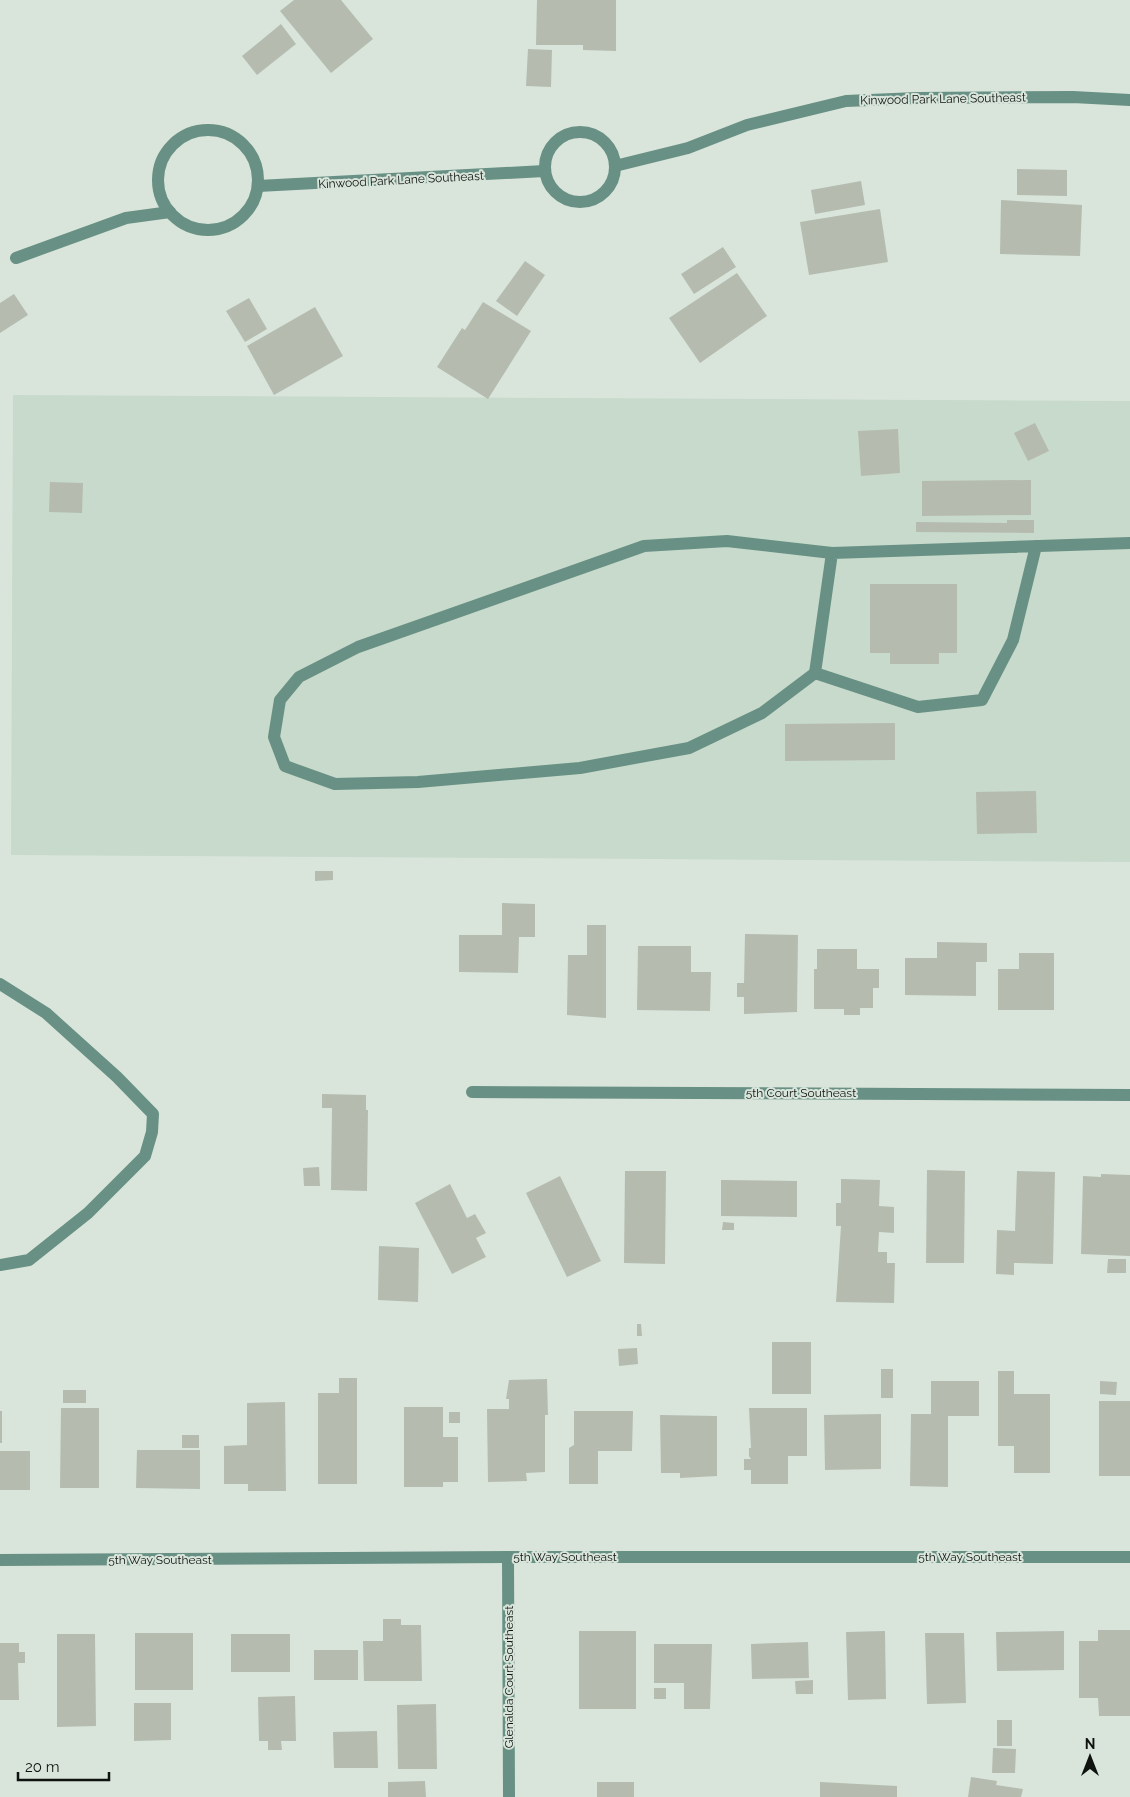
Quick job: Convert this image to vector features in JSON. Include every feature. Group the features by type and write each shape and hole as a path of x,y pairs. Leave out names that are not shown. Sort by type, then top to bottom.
{"street":[{"name":"Kinwood Park Lane Southeast","path":"615,166 688,148 747,125 846,101 916,98 1073,97 1130,100"},
{"path":"211,130 227,134 241,142 252,154 258,186 254,202 244,215 231,224 215,230 198,229 183,223 170,212 162,198 158,182 160,165 168,151 180,139 195,132 211,130"},
{"path":"578,132 589,132 608,145 613,155 615,166 610,182 600,196 589,201 577,202 556,193 548,183 544,171 549,149 562,136 578,132"},
{"name":"Kinwood Park Lane Southeast","path":"258,186 544,171"},
{"path":"16,258 126,218 170,212"},
{"path":"832,553 815,673 762,713 689,748 580,768 418,782 335,784 285,766 274,737 280,700 299,677 358,647 644,546 727,540 832,553 1130,543"},
{"path":"815,673 918,707 982,700 1012,640 1036,546"},
{"path":"0,984 46,1013 117,1077 153,1114 152,1132 145,1156 88,1213 29,1260 0,1265"},
{"name":"5th Court Southeast","path":"472,1092 1130,1095"},
{"name":"5th Way Southeast","path":"0,1560 508,1557 1130,1557"},
{"name":"Glenalda Court Southeast","path":"508,1557 509,1797"}],"shaded area":[{"path":"13,395 1130,401 1130,862 11,855"}],"building":[{"path":"294,0 341,0 373,39 331,73 280,11"},
{"path":"537,0 616,0 616,51 583,50 583,45 536,45"},
{"path":"281,24 296,44 257,75 242,56"},
{"path":"528,49 552,50 551,87 526,86"},
{"path":"1017,169 1067,170 1067,196 1017,195"},
{"path":"861,181 865,205 815,214 811,190"},
{"path":"1001,200 1082,205 1080,256 1000,254"},
{"path":"880,209 888,262 809,275 800,222"},
{"path":"723,247 736,267 694,294 681,274"},
{"path":"525,261 545,275 517,316 496,301"},
{"path":"737,273 767,316 700,363 669,318"},
{"path":"14,294 28,315 0,333 0,303"},
{"path":"249,298 267,329 245,342 226,311"},
{"path":"483,302 531,331 488,399 437,367 462,328 465,330"},
{"path":"315,307 343,356 274,395 247,346"},
{"path":"1035,423 1049,451 1028,461 1014,433"},
{"path":"898,429 900,473 861,476 858,431"},
{"path":"1031,480 1031,515 922,516 922,481"},
{"path":"50,482 83,483 82,513 49,512"},
{"path":"1007,520 1034,520 1034,533 916,532 916,522 1007,523"},
{"path":"870,584 957,584 957,653 939,653 939,664 890,664 890,653 870,653"},
{"path":"895,723 895,760 785,761 785,724"},
{"path":"1036,791 1037,833 977,834 976,792"},
{"path":"315,871 333,871 333,880 315,881"},
{"path":"502,903 535,904 535,937 519,937 518,973 459,972 459,935 502,935"},
{"path":"587,925 606,925 606,1018 567,1015 568,955 587,955"},
{"path":"745,934 798,935 797,1012 744,1014 744,997 737,997 737,983 744,983"},
{"path":"937,942 987,943 987,962 976,962 976,996 905,995 905,958 937,958"},
{"path":"638,946 691,946 691,972 711,972 710,1011 637,1010"},
{"path":"817,949 857,949 857,969 879,969 879,988 873,988 873,1008 860,1008 860,1015 844,1015 844,1009 814,1009 814,969 817,969"},
{"path":"1019,953 1054,953 1054,1010 998,1010 998,969 1019,969"},
{"path":"322,1094 366,1095 366,1110 368,1110 367,1191 331,1190 332,1108 322,1108"},
{"path":"319,1167 320,1186 304,1186 303,1168"},
{"path":"927,1170 965,1171 964,1263 926,1263"},
{"path":"625,1171 666,1171 665,1264 624,1263"},
{"path":"1017,1171 1055,1172 1053,1264 1014,1263 1014,1275 996,1274 997,1230 1015,1231"},
{"path":"1101,1174 1130,1175 1130,1256 1081,1254 1083,1176 1101,1177"},
{"path":"560,1176 601,1261 567,1277 526,1193"},
{"path":"841,1179 880,1180 879,1206 894,1207 894,1233 879,1232 878,1252 887,1252 887,1263 895,1263 894,1303 836,1302 841,1226 836,1226 836,1203 841,1203"},
{"path":"721,1180 797,1181 797,1217 721,1216"},
{"path":"450,1184 467,1218 475,1214 486,1233 476,1238 486,1257 452,1274 415,1203"},
{"path":"723,1222 734,1223 734,1230 722,1230"},
{"path":"379,1246 419,1248 418,1302 378,1300"},
{"path":"1108,1259 1126,1259 1126,1273 1107,1273"},
{"path":"637,1324 641,1324 642,1336 637,1336"},
{"path":"772,1342 811,1342 811,1394 772,1394"},
{"path":"637,1348 638,1364 619,1366 618,1349"},
{"path":"881,1369 893,1369 893,1398 881,1398"},
{"path":"998,1371 1014,1371 1014,1394 1050,1394 1050,1473 1014,1473 1014,1446 998,1446"},
{"path":"339,1378 357,1378 357,1484 318,1484 318,1393 339,1393"},
{"path":"547,1379 548,1415 545,1415 545,1472 526,1473 527,1481 488,1482 487,1409 509,1409 509,1399 506,1399 509,1380"},
{"path":"931,1381 979,1381 979,1416 948,1416 948,1487 910,1486 911,1414 931,1414"},
{"path":"1100,1381 1117,1382 1116,1395 1100,1394"},
{"path":"63,1390 86,1390 86,1403 63,1403"},
{"path":"1099,1401 1130,1401 1130,1476 1099,1476"},
{"path":"285,1402 286,1491 248,1491 248,1484 224,1484 224,1446 247,1445 247,1403"},
{"path":"404,1407 443,1407 443,1437 458,1437 458,1482 443,1482 443,1487 404,1487"},
{"path":"61,1408 99,1408 99,1488 60,1488"},
{"path":"749,1408 807,1408 807,1456 788,1456 788,1484 751,1484 751,1470 744,1470 744,1459 751,1459 749,1456 749,1448 751,1448"},
{"path":"0,1411 2,1411 2,1443 0,1443"},
{"path":"574,1411 633,1411 632,1451 598,1451 598,1484 569,1484 569,1448 574,1445"},
{"path":"449,1412 460,1412 460,1423 449,1423"},
{"path":"881,1414 881,1469 825,1470 824,1415"},
{"path":"660,1415 717,1416 717,1476 680,1478 680,1473 661,1473"},
{"path":"182,1435 199,1435 199,1448 182,1448"},
{"path":"137,1450 200,1450 200,1489 136,1488"},
{"path":"0,1451 30,1451 30,1490 0,1490"},
{"path":"383,1619 401,1619 401,1625 421,1625 422,1681 364,1681 363,1641 383,1641"},
{"path":"1098,1630 1130,1630 1130,1716 1099,1716 1098,1698 1079,1698 1079,1641 1098,1641"},
{"path":"579,1631 636,1631 636,1709 579,1709"},
{"path":"885,1631 886,1699 848,1700 846,1632"},
{"path":"1064,1631 1064,1670 997,1671 996,1632"},
{"path":"135,1633 193,1633 193,1690 135,1690"},
{"path":"925,1633 964,1633 966,1703 927,1704"},
{"path":"57,1634 95,1634 96,1726 57,1727"},
{"path":"231,1634 290,1634 290,1672 231,1672"},
{"path":"808,1642 809,1678 752,1679 751,1644"},
{"path":"0,1643 19,1643 19,1652 25,1652 25,1663 18,1663 19,1700 0,1700"},
{"path":"654,1644 712,1644 710,1709 684,1709 684,1683 654,1683"},
{"path":"314,1650 358,1650 358,1680 314,1680"},
{"path":"813,1680 813,1694 796,1694 795,1681"},
{"path":"654,1688 666,1688 666,1699 654,1699"},
{"path":"295,1696 296,1741 281,1741 282,1750 268,1750 268,1741 259,1741 258,1697"},
{"path":"134,1703 171,1703 171,1740 134,1741"},
{"path":"436,1704 437,1769 398,1769 397,1705"},
{"path":"997,1720 1012,1720 1012,1746 997,1746"},
{"path":"377,1731 378,1768 334,1768 333,1732"},
{"path":"993,1748 1016,1749 1015,1773 992,1773"},
{"path":"971,1777 997,1781 996,1785 1023,1789 1021,1797 968,1797"},
{"path":"425,1781 426,1797 388,1797 388,1782"},
{"path":"597,1782 634,1782 634,1797 597,1797"},
{"path":"820,1782 897,1786 897,1797 820,1797"}]}
